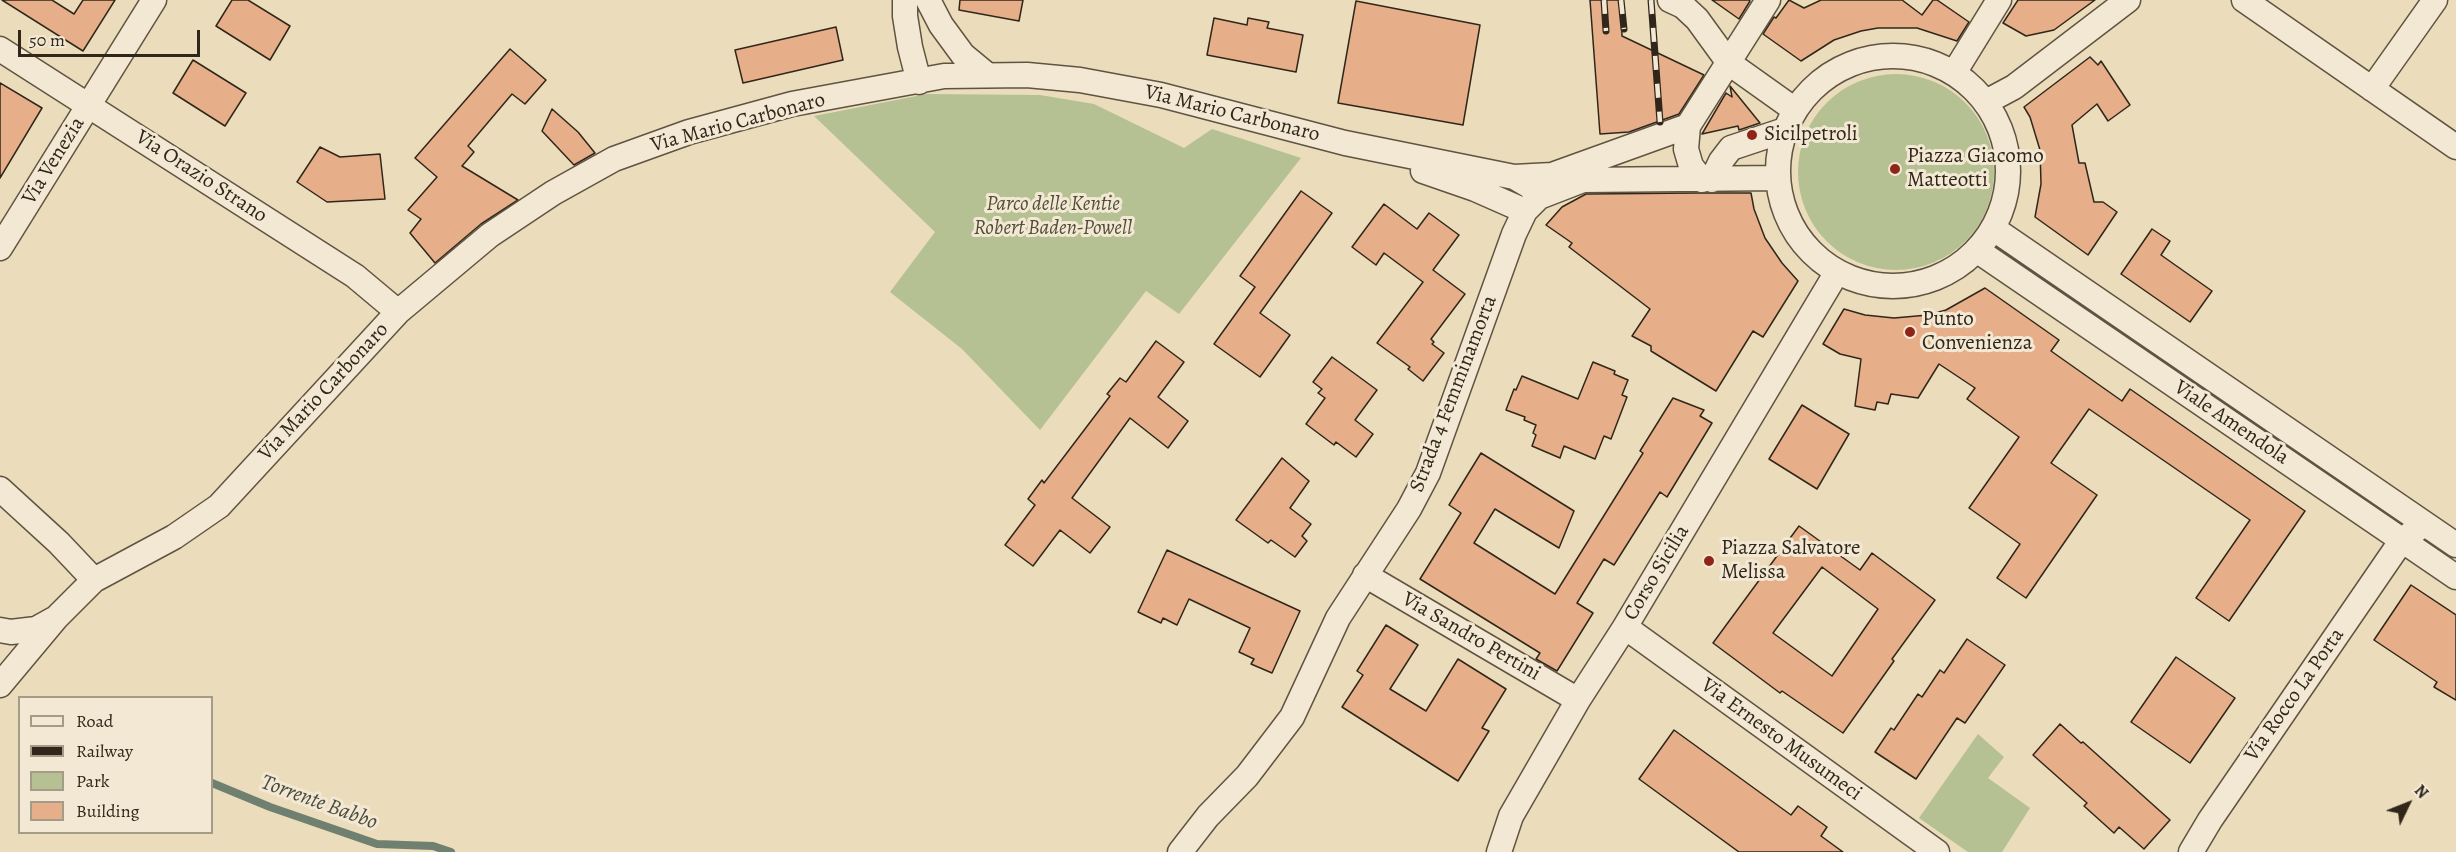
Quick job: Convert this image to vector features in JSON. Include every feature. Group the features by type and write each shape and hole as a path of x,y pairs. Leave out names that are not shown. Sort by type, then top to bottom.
{"street":[{"name":"Via Venezia","path":"0,248 154,0"},
{"path":"905,0 910,47 919,82"},
{"path":"928,0 941,25 963,55 986,74"},
{"path":"1670,0 1683,6 1697,19 1730,63 1773,93 1790,120"},
{"path":"1707,180 1691,166 1686,149 1688,126 1768,0"},
{"path":"1954,73 1999,0"},
{"path":"1986,102 2013,87 2128,0"},
{"path":"2244,0 2456,147"},
{"path":"2372,89 2435,0"},
{"name":"Via Orazio Strano","path":"0,49 355,276 398,312"},
{"path":"1897,56 1927,61 1954,73 1986,102 2002,132 2009,164 2006,198 1994,229 1978,251 1948,274 1911,286 1873,285 1837,272 1807,248 1786,215 1778,178 1779,154 1790,120 1815,87 1839,69 1867,59 1897,56"},
{"name":"Via Mario Carbonaro","path":"0,685 56,618 94,580 174,537 219,506 398,312 490,235 553,193 614,159 689,132 792,104 944,76 986,74 1080,80 1161,95 1345,143"},
{"path":"1707,180 1731,148 1790,120"},
{"path":"1345,143 1514,177 1552,175 1688,126"},
{"path":"1345,143 1475,189 1532,204 1583,180 1778,178"},
{"name":"Strada 4 Femminamorta","path":"1180,852 1208,816 1247,776 1292,717 1338,618 1409,509 1428,473 1514,234 1552,175"},
{"path":"1514,177 1531,187 1532,204"},
{"name":"Viale Amendola","path":"1994,229 2456,545"},
{"name":"Viale Amendola","path":"1978,251 2456,577"},
{"name":"Corso Sicilia","path":"1499,852 1512,816 1578,700 1625,627 1837,272"},
{"path":"0,489 59,543 94,580"},
{"path":"2402,540 2416,530 2428,526"},
{"name":"Via Rocco La Porta","path":"2191,852 2210,820 2402,540"},
{"name":"Via Sandro Pertini","path":"1365,575 1578,700"},
{"path":"0,630 11,632 36,629 56,618"},
{"name":"Via Ernesto Musumeci","path":"1625,627 1937,852"}],"green space":[{"path":"1886,74 1906,74 1934,81 1951,90 1966,102 1978,117 1987,134 1994,162 1994,182 1987,210 1978,227 1966,242 1951,254 1934,263 1906,270 1886,270 1858,263 1841,254 1826,242 1814,227 1805,210 1798,182 1798,162 1805,134 1814,117 1826,102 1841,90 1858,81"},
{"name":"Parco delle Kentie Robert Baden-Powell","path":"927,94 1040,95 1094,104 1184,148 1212,129 1301,158 1179,314 1146,291 1040,430 962,349 890,292 935,232 814,116"},
{"path":"1978,734 2004,757 1988,778 2030,808 2002,852 1968,852 1919,818"}],"building":[{"path":"2,0 52,0 74,14 83,0 115,0 83,51"},
{"path":"232,0 248,0 290,26 270,60 216,26"},
{"path":"960,0 1023,0 1019,21 959,10"},
{"path":"1590,0 1621,0 1622,36 1704,75 1679,114 1629,132 1600,134"},
{"path":"1712,0 1749,0 1750,1 1739,19"},
{"path":"1789,0 1804,8 1821,0 1902,0 1922,15 1933,0 1937,0 1969,22 1957,41 1917,28 1878,28 1834,40 1801,61 1763,34"},
{"path":"2018,0 2095,0 2054,30 2026,36 2003,23"},
{"path":"1356,1 1480,25 1463,125 1338,103"},
{"path":"1214,18 1247,25 1248,18 1269,22 1267,28 1303,35 1296,72 1207,55"},
{"path":"836,27 843,60 743,83 735,50"},
{"path":"510,49 546,80 525,104 512,94 468,146 474,152 462,166 518,200 481,224 435,263 410,233 421,219 408,210 437,177 415,158"},
{"path":"2090,57 2098,65 2101,61 2130,105 2108,121 2097,104 2072,125 2079,163 2085,163 2094,202 2103,202 2117,212 2088,255 2035,217 2041,184 2040,150 2030,117 2024,107"},
{"path":"193,60 246,93 225,126 173,93"},
{"path":"0,83 42,108 0,178"},
{"path":"1730,86 1760,123 1739,130 1738,126 1702,134 1726,93 1732,97"},
{"path":"552,109 578,132 595,153 574,165 542,131"},
{"path":"320,147 340,157 380,154 385,199 327,202 297,182"},
{"path":"1301,191 1332,213 1260,313 1290,335 1260,377 1214,344 1255,287 1240,276"},
{"path":"1751,193 1754,209 1765,238 1798,281 1763,337 1753,331 1716,391 1651,351 1651,346 1632,336 1650,309 1569,247 1572,243 1546,225 1562,207 1586,194"},
{"path":"1384,204 1417,229 1429,213 1459,235 1433,270 1465,294 1431,339 1434,342 1432,344 1444,353 1423,381 1408,369 1410,367 1377,343 1423,282 1384,253 1376,265 1352,247"},
{"path":"2152,229 2170,241 2161,255 2212,291 2190,322 2121,274"},
{"path":"1985,288 2059,340 2051,351 2122,401 2130,389 2305,511 2229,621 2196,598 2250,520 2089,409 2051,463 2097,495 2026,598 1997,578 2020,544 1969,508 2019,437 1967,399 1975,388 1939,364 1918,398 1891,394 1888,404 1877,402 1875,410 1855,406 1861,359 1840,354 1823,344 1844,309 1865,315 1894,318 1928,315 1946,310"},
{"path":"1156,341 1184,362 1158,397 1188,421 1168,448 1130,418 1072,498 1110,527 1090,553 1060,530 1033,566 1005,545 1035,505 1028,499 1042,480 1044,483 1110,396 1107,394 1120,378 1126,382"},
{"path":"1332,357 1377,390 1355,420 1373,434 1356,457 1336,442 1334,445 1306,424 1325,398 1318,393 1322,389 1313,382"},
{"path":"1593,362 1615,371 1614,374 1628,380 1622,395 1627,397 1611,439 1604,436 1595,459 1564,446 1560,458 1532,446 1536,435 1533,433 1536,425 1524,420 1525,417 1506,410 1522,376 1578,399"},
{"path":"1673,398 1704,410 1700,416 1712,423 1667,497 1660,492 1614,565 1604,559 1577,603 1593,613 1557,671 1536,659 1540,653 1420,579 1461,513 1449,505 1481,453 1574,511 1559,548 1495,509 1474,543 1555,594 1643,453 1640,451"},
{"path":"1802,405 1849,434 1817,489 1769,459"},
{"path":"1282,458 1309,481 1290,508 1311,524 1302,536 1307,541 1295,557 1271,540 1268,543 1236,520"},
{"path":"1799,526 1860,570 1872,553 1935,600 1843,733 1782,691 1780,693 1713,643","holes":["1822,567 1878,609 1832,676 1773,633"]},
{"path":"1167,550 1300,611 1272,673 1251,664 1254,659 1239,652 1250,628 1189,599 1177,625 1163,618 1161,623 1138,612"},
{"path":"2411,585 2456,615 2456,700 2434,687 2437,682 2374,640"},
{"path":"1386,625 1418,645 1390,689 1426,711 1458,659 1506,689 1482,728 1489,731 1458,781 1342,707 1363,675 1357,671"},
{"path":"1967,639 2005,665 1965,723 1957,718 1916,779 1875,752 1891,728 1894,730 1918,694 1922,697 1940,670 1944,673"},
{"path":"2176,657 2235,698 2190,763 2131,722"},
{"path":"2060,724 2170,820 2144,849 2119,827 2114,833 2084,806 2087,803 2033,755"},
{"path":"1674,730 1791,815 1798,806 1827,827 1821,836 1843,852 1739,852 1639,779"}],"waterway":[{"name":"Torrente Babbo","path":"213,783 270,807 377,844 433,846 451,852"}],"railway":[{"path":"1604,0 1606,31"},
{"path":"1621,0 1624,29"},
{"path":"1651,0 1660,122"}],"place":[{"name":"Sicilpetroli","path":"1752,135"},
{"name":"Piazza Giacomo Matteotti","path":"1895,169"},
{"name":"Punto Convenienza","path":"1910,332"},
{"name":"Piazza Salvatore Melissa","path":"1709,561"}]}
